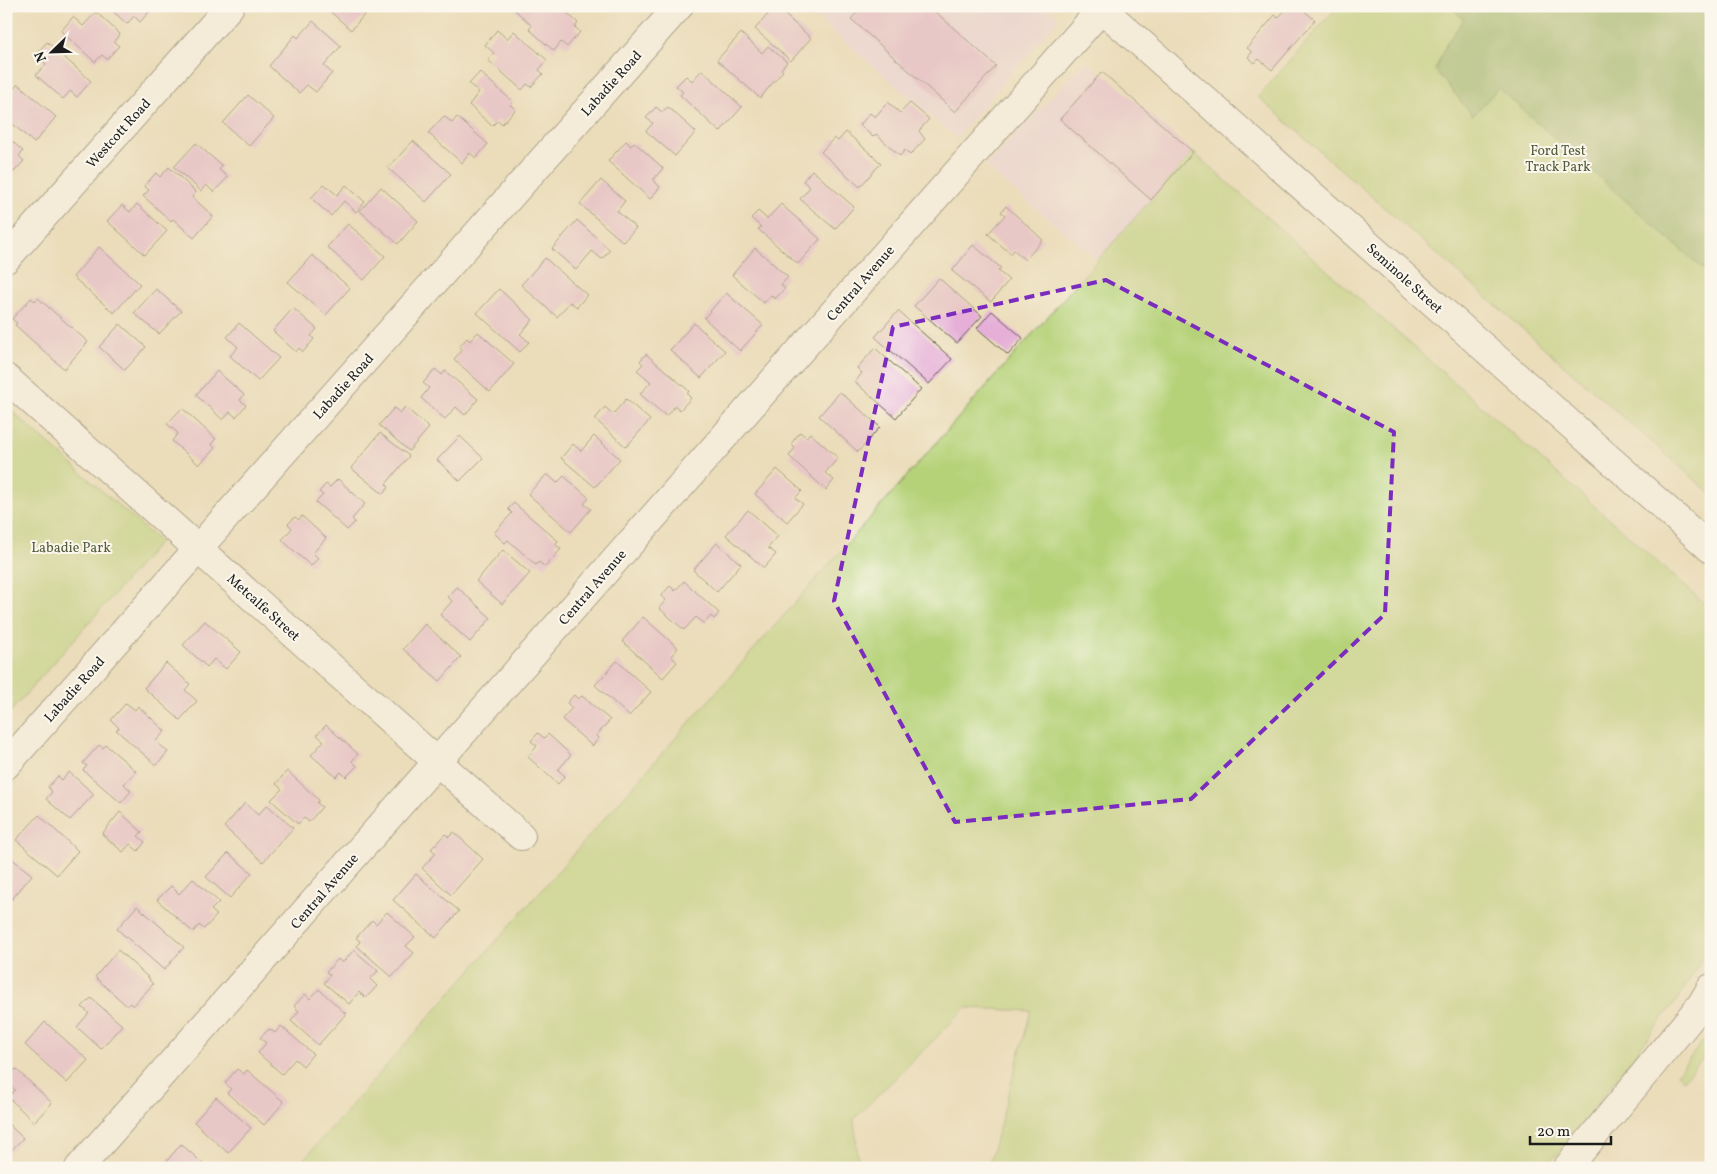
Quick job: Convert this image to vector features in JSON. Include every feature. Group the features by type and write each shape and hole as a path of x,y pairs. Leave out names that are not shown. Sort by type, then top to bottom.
{"street":[{"name":"Westcott Road","path":"6,259 230,6"},
{"name":"Labadie Road","path":"6,765 679,6"},
{"name":"Seminole Street","path":"1102,7 1711,549"},
{"name":"Central Avenue","path":"79,1168 1102,7"},
{"name":"Metcalfe Street","path":"6,378 521,836"},
{"path":"1568,1168 1701,1005 1711,988"}],"highlighted area":[{"path":"1106,280 1394,432 1385,614 1191,799 955,822 834,601 893,327"}],"shaded area":[{"path":"803,6 1045,6 1059,18 956,138"},
{"path":"1086,61 1193,152 1098,260 985,166"}],"green space":[{"name":"Ford Test Track Park","path":"1338,6 1711,6 1711,494 1258,97"},
{"path":"1450,6 1711,6 1711,276 1498,88 1473,116 1435,70 1447,42 1464,20"},
{"path":"1193,152 1711,609 1711,945 1679,997 1560,1152 1542,1168 988,1168 1031,1011 966,1008 854,1119 859,1168 296,1168"},
{"name":"Labadie Park","path":"6,406 160,542 6,717"},
{"path":"1711,1031 1711,1050 1683,1080 1677,1074"}],"building":[{"path":"107,6 147,6 151,10 140,22 134,16 127,24"},
{"path":"324,6 372,6 351,30"},
{"path":"518,6 560,6 578,23 575,27 580,32 567,47 561,42 554,51 529,29 532,26 515,10"},
{"path":"775,6 811,38 791,61 755,29"},
{"path":"863,6 929,6 996,66 955,112 851,19"},
{"path":"1289,6 1299,6 1315,20 1272,70 1259,59 1255,63 1248,57 1252,52 1247,48 1275,15 1278,18"},
{"path":"96,12 120,34 114,42 119,46 107,59 102,55 95,62 61,31 73,17 83,26"},
{"path":"313,21 341,46 324,66 332,73 316,92 307,85 299,93 269,66 295,35 298,38"},
{"path":"497,30 507,39 514,31 547,60 539,70 543,74 531,87 527,84 522,90 488,60 494,53 485,45"},
{"path":"741,33 762,53 768,46 787,62 781,69 783,71 760,98 717,60"},
{"path":"47,42 91,81 77,97 70,91 63,99 36,75 46,64 36,54"},
{"path":"702,70 742,107 720,132 680,95 683,92 676,86 686,76 692,81"},
{"path":"480,72 513,102 510,105 516,109 502,124 498,120 492,126 469,105 479,92 469,84"},
{"path":"1102,72 1193,152 1151,200 1060,119"},
{"path":"18,84 56,117 34,143 6,118 6,97"},
{"path":"248,95 274,118 249,146 223,123"},
{"path":"888,102 900,113 910,103 929,119 919,131 925,139 910,155 905,150 900,156 876,134 873,137 860,125 870,113 875,117"},
{"path":"656,107 662,112 668,107 696,132 675,156 646,131 653,123 646,118"},
{"path":"444,116 452,123 457,117 488,144 476,158 470,153 462,163 428,133"},
{"path":"846,132 881,163 860,187 821,152 834,138 838,141"},
{"path":"6,136 23,151 19,156 24,161 14,172 9,168 6,171"},
{"path":"413,141 451,174 426,202 388,168"},
{"path":"626,141 631,146 634,142 663,168 653,180 660,187 650,199 608,161"},
{"path":"196,143 222,166 219,170 228,177 214,192 206,185 201,191 174,167"},
{"path":"169,167 196,192 192,197 213,216 194,238 143,196 149,190 144,186 156,173 160,177"},
{"path":"812,170 854,207 835,229 800,199 810,187 803,181"},
{"path":"601,180 625,201 617,211 636,228 623,242 580,204"},
{"path":"324,184 337,195 346,185 365,202 356,212 344,201 331,216 311,198"},
{"path":"381,187 418,221 398,244 360,211"},
{"path":"137,204 167,231 145,255 107,221 122,205 130,212"},
{"path":"781,204 820,239 798,264 758,229 761,227 751,218 758,211 767,219"},
{"path":"1006,206 1043,240 1025,260 1014,250 1011,254 988,234 1005,215 1001,212"},
{"path":"577,220 610,250 602,259 592,251 576,270 552,249"},
{"path":"348,224 385,256 364,280 327,247"},
{"path":"973,245 1001,268 998,271 1009,280 991,302 952,271"},
{"path":"99,247 140,284 114,313 73,277"},
{"path":"755,248 788,277 781,285 785,288 775,299 771,295 764,303 732,275"},
{"path":"312,255 350,288 326,315 288,282"},
{"path":"545,258 587,295 577,307 570,302 557,317 521,285"},
{"path":"939,278 982,316 957,343 914,306"},
{"path":"156,289 181,311 159,334 134,313"},
{"path":"499,289 533,320 520,334 529,342 520,352 477,313"},
{"path":"726,293 763,325 740,351 704,318"},
{"path":"31,298 35,301 38,298 88,342 64,369 15,325 17,323 12,319"},
{"path":"293,308 317,329 311,336 314,339 303,352 299,348 296,352 273,331"},
{"path":"898,311 952,359 929,384 875,337"},
{"path":"992,311 1023,338 1008,355 977,328"},
{"path":"239,323 279,358 258,381 230,356 238,347 227,337"},
{"path":"694,323 725,351 701,378 670,350"},
{"path":"120,324 146,347 125,370 99,347"},
{"path":"478,332 514,364 490,392 454,359 462,350 459,347 467,338 470,341"},
{"path":"875,348 921,389 896,418 855,382 862,373 857,368"},
{"path":"646,354 689,391 687,394 691,398 680,410 675,406 666,416 640,394 651,382 637,370 643,364 640,361"},
{"path":"435,369 442,375 445,371 478,399 465,415 456,407 445,419 421,398 429,388 423,383"},
{"path":"217,371 244,395 240,400 246,405 236,417 230,412 223,420 196,395"},
{"path":"840,392 880,427 858,452 819,416"},
{"path":"626,399 650,420 626,447 595,419 605,407 613,414"},
{"path":"405,407 429,428 409,451 379,425 394,408 400,413"},
{"path":"182,408 216,439 211,444 215,448 199,465 172,441 178,433 167,424"},
{"path":"800,432 806,437 810,433 838,458 825,473 834,480 826,490 789,456 795,448 791,444"},
{"path":"380,433 409,456 386,484 389,487 383,494 351,468"},
{"path":"460,436 483,458 460,481 437,460"},
{"path":"594,436 620,459 595,487 561,458 573,444 581,451"},
{"path":"777,469 802,491 795,498 803,504 787,522 755,494"},
{"path":"547,474 557,483 564,476 589,498 584,504 591,509 571,532 528,494"},
{"path":"338,479 365,504 352,519 355,522 347,530 316,502 323,495 319,492 326,484 330,487"},
{"path":"514,503 558,541 555,544 561,549 545,567 539,562 536,565 508,540 505,543 494,533 512,513 508,509"},
{"path":"748,510 778,536 768,548 776,554 764,568 726,535"},
{"path":"302,516 326,538 313,553 318,558 311,566 282,540 292,528 288,524 295,517 299,520"},
{"path":"717,543 741,564 717,592 693,570"},
{"path":"503,550 530,573 502,604 476,581"},
{"path":"684,581 719,613 714,619 711,616 704,624 696,617 684,630 659,608 666,600 661,596 670,586 675,591"},
{"path":"457,587 491,618 470,642 440,615 452,601 448,597"},
{"path":"643,617 678,648 671,656 677,662 663,678 622,641"},
{"path":"205,621 241,652 226,669 214,659 207,667 183,645"},
{"path":"425,624 461,657 440,681 403,649"},
{"path":"617,661 651,692 629,716 595,685"},
{"path":"166,663 190,684 185,690 197,701 180,720 144,688"},
{"path":"574,695 578,699 582,696 610,720 596,736 599,738 592,746 562,719 572,708 567,703"},
{"path":"126,703 135,710 138,706 165,731 156,741 168,752 156,765 116,730 119,728 111,720"},
{"path":"326,725 358,754 352,761 357,766 346,777 341,772 336,777 311,755 324,741 317,735"},
{"path":"538,733 544,738 548,734 571,755 558,770 565,776 558,784 528,757 537,746 531,741"},
{"path":"99,745 103,748 106,745 136,771 124,784 131,791 121,803 83,770 87,766 83,763"},
{"path":"287,771 319,800 317,803 322,807 309,822 304,818 298,824 271,800 282,789 276,784"},
{"path":"69,772 94,794 70,820 46,799 52,792 48,787 58,776 62,780"},
{"path":"245,803 258,815 267,805 293,828 263,862 224,827"},
{"path":"120,812 142,832 138,836 145,842 138,851 130,844 123,852 102,834"},
{"path":"39,815 78,851 57,875 16,840"},
{"path":"454,832 483,859 451,895 422,868 436,853 431,849 445,834 449,837"},
{"path":"228,853 252,873 230,898 206,877"},
{"path":"6,854 32,875 12,899 6,895"},
{"path":"416,874 459,911 436,938 393,900"},
{"path":"193,879 219,902 211,910 217,915 204,929 199,925 193,932 157,900 171,886 179,894"},
{"path":"137,906 184,947 164,970 117,929"},
{"path":"387,912 415,937 406,946 414,953 392,977 357,946 360,941 356,938 372,920 376,924"},
{"path":"118,950 153,984 133,1006 130,1003 127,1006 95,977"},
{"path":"354,950 378,971 370,979 377,986 366,998 359,992 349,1004 324,983 330,975 326,972 338,959 342,963"},
{"path":"319,989 346,1014 318,1045 291,1021 299,1011 294,1006 305,994 310,999"},
{"path":"91,998 122,1025 101,1049 77,1027 89,1013 82,1007"},
{"path":"45,1022 88,1060 67,1083 25,1045"},
{"path":"281,1026 313,1054 303,1066 295,1059 282,1074 258,1053 266,1043 260,1038 269,1029 275,1033"},
{"path":"16,1069 52,1103 34,1122 8,1097 15,1090 6,1079"},
{"path":"237,1069 244,1074 247,1070 284,1102 264,1125 227,1093 231,1089 225,1083"},
{"path":"216,1097 251,1128 228,1153 194,1122"},
{"path":"6,1122 23,1138 6,1156"},
{"path":"181,1144 208,1168 161,1168"}]}
